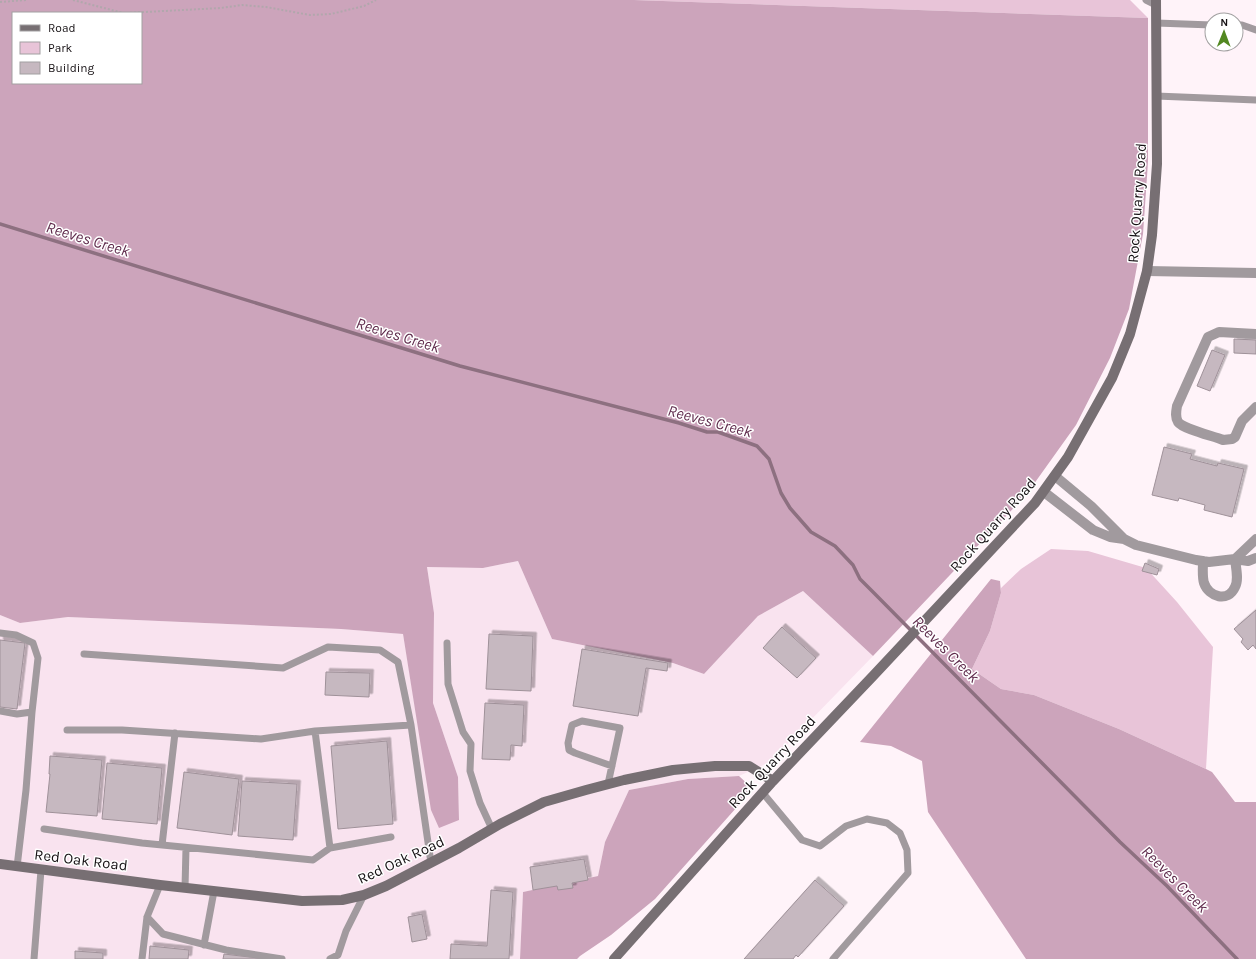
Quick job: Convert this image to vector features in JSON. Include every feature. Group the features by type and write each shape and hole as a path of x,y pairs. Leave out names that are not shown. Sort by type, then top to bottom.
{"street":[{"name":"Rock Quarry Road","path":"614,959 762,792 879,671 1044,492 1068,457 1112,378 1130,334 1147,271 1152,235 1157,164 1156,3"},
{"path":"1147,271 1256,273"},
{"path":"1256,334 1219,332 1208,337 1177,406 1176,413 1177,419 1182,426 1223,440 1229,440 1235,437 1242,422 1256,407"},
{"path":"1055,476 1091,506 1124,539"},
{"path":"1044,492 1093,530 1110,537 1124,539 1144,548 1203,561 1248,561 1256,558"},
{"path":"1235,560 1256,539"},
{"path":"1203,561 1204,578 1207,587 1214,595 1222,596 1228,595 1236,587 1237,578 1235,560"},
{"name":"Red Oak Road","path":"0,864 160,885 302,901 342,900 364,895 386,886 432,863 544,802 608,784 673,770 715,766 749,766 773,781"}],"lane":[{"path":"1146,0 1156,3"},
{"path":"1156,23 1204,25"},
{"path":"1244,26 1256,30"},
{"path":"1156,96 1256,100"},
{"path":"0,633 16,635 33,643 38,658 26,790 17,867"},
{"path":"447,643 448,684 463,732 471,744 470,771 480,803 492,829"},
{"path":"84,654 283,668 328,647 380,650 398,662 411,725 432,863"},
{"path":"0,711 17,714 32,712"},
{"path":"608,784 612,766 620,728 582,721 572,725 568,743 569,750 612,766"},
{"path":"67,730 122,730 261,739 315,731 411,725"},
{"path":"315,731 330,848"},
{"path":"162,844 175,733"},
{"path":"762,792 802,840 820,846 846,826 867,819 887,823 900,833 907,850 908,873 833,959"},
{"path":"44,829 142,843 313,860 330,848 391,837"},
{"path":"185,888 186,848"},
{"path":"34,959 41,870"},
{"path":"142,959 147,917 160,885"},
{"path":"204,945 214,891"},
{"path":"330,959 338,955 346,931 364,895"},
{"path":"147,917 163,934 226,950 282,959"}],"path":[{"path":"0,2 26,0"},
{"path":"73,0 121,12"},
{"path":"142,12 221,8 242,5 266,7 310,15 331,14 364,6 376,0"}],"shaded area":[{"path":"0,0 634,0 1148,18 1148,162 1143,234 1129,309 1110,358 1076,425 1026,495 873,656 803,591 758,616 704,674 673,663 552,639 518,561 483,568 427,567 434,613 433,703 458,777 459,820 439,828 431,810 403,634 341,629 68,617 20,623 0,615"},
{"path":"518,561 552,639 673,663 704,674 758,616 803,591 873,656 770,762 739,776 688,779 629,790 605,842 598,876 523,892 520,959 0,959 0,615 20,623 68,617 341,629 403,634 417,718 459,820 458,777 433,703 434,613 427,567 483,568"},
{"path":"991,579 1000,581 1001,593 990,631 972,669 1001,689 1034,695 1119,729 1212,772 1235,802 1256,802 1256,959 1026,959 928,812 922,761 891,746 860,742"},
{"path":"739,776 753,789 655,899 611,935 577,959 520,959 523,892 598,876 605,842 629,790 688,779"}],"green space":[{"path":"634,0 1130,0 1148,18"},
{"path":"1051,549 1088,551 1146,568 1177,602 1213,647 1206,769 1119,729 1034,695 1001,689 972,669 990,631 1001,593 1001,588 1021,569"}],"building":[{"path":"1234,339 1256,340 1256,354 1234,353"},
{"path":"1212,350 1225,355 1210,391 1197,386"},
{"path":"1164,447 1192,454 1190,459 1217,466 1218,463 1244,469 1232,517 1204,510 1205,505 1179,498 1178,501 1152,495"},
{"path":"1145,563 1159,569 1157,575 1142,571"},
{"path":"1256,610 1256,649 1253,645 1248,650 1241,642 1243,639 1234,629"},
{"path":"782,627 816,658 797,678 763,648"},
{"path":"489,634 533,636 531,691 486,689"},
{"path":"0,640 25,643 17,709 0,707"},
{"path":"582,649 668,663 667,671 646,668 638,716 573,706"},
{"path":"326,672 370,673 369,697 325,695"},
{"path":"485,703 524,705 522,746 511,745 510,760 482,759"},
{"path":"387,741 393,824 338,829 331,746"},
{"path":"50,756 102,760 97,816 46,812 50,774"},
{"path":"107,763 162,768 157,824 102,819"},
{"path":"184,772 239,779 232,835 177,828"},
{"path":"242,781 297,784 293,840 238,836"},
{"path":"584,859 588,880 572,883 573,888 558,890 557,886 533,890 530,867"},
{"path":"815,880 844,906 798,957 796,955 793,959 744,959"},
{"path":"491,890 513,892 509,959 450,959 451,944 487,946"},
{"path":"422,914 427,939 412,942 408,917"},
{"path":"150,946 189,950 188,959 149,959"},
{"path":"75,951 103,953 103,959 75,959"},
{"path":"224,954 266,959 223,959"}],"waterway":[{"name":"Reeves Creek","path":"0,224 460,366 679,423 707,432 718,432 757,446 769,459 781,493 790,508 811,532 835,546 853,565 860,579 1120,842 1167,886 1237,959"}]}
